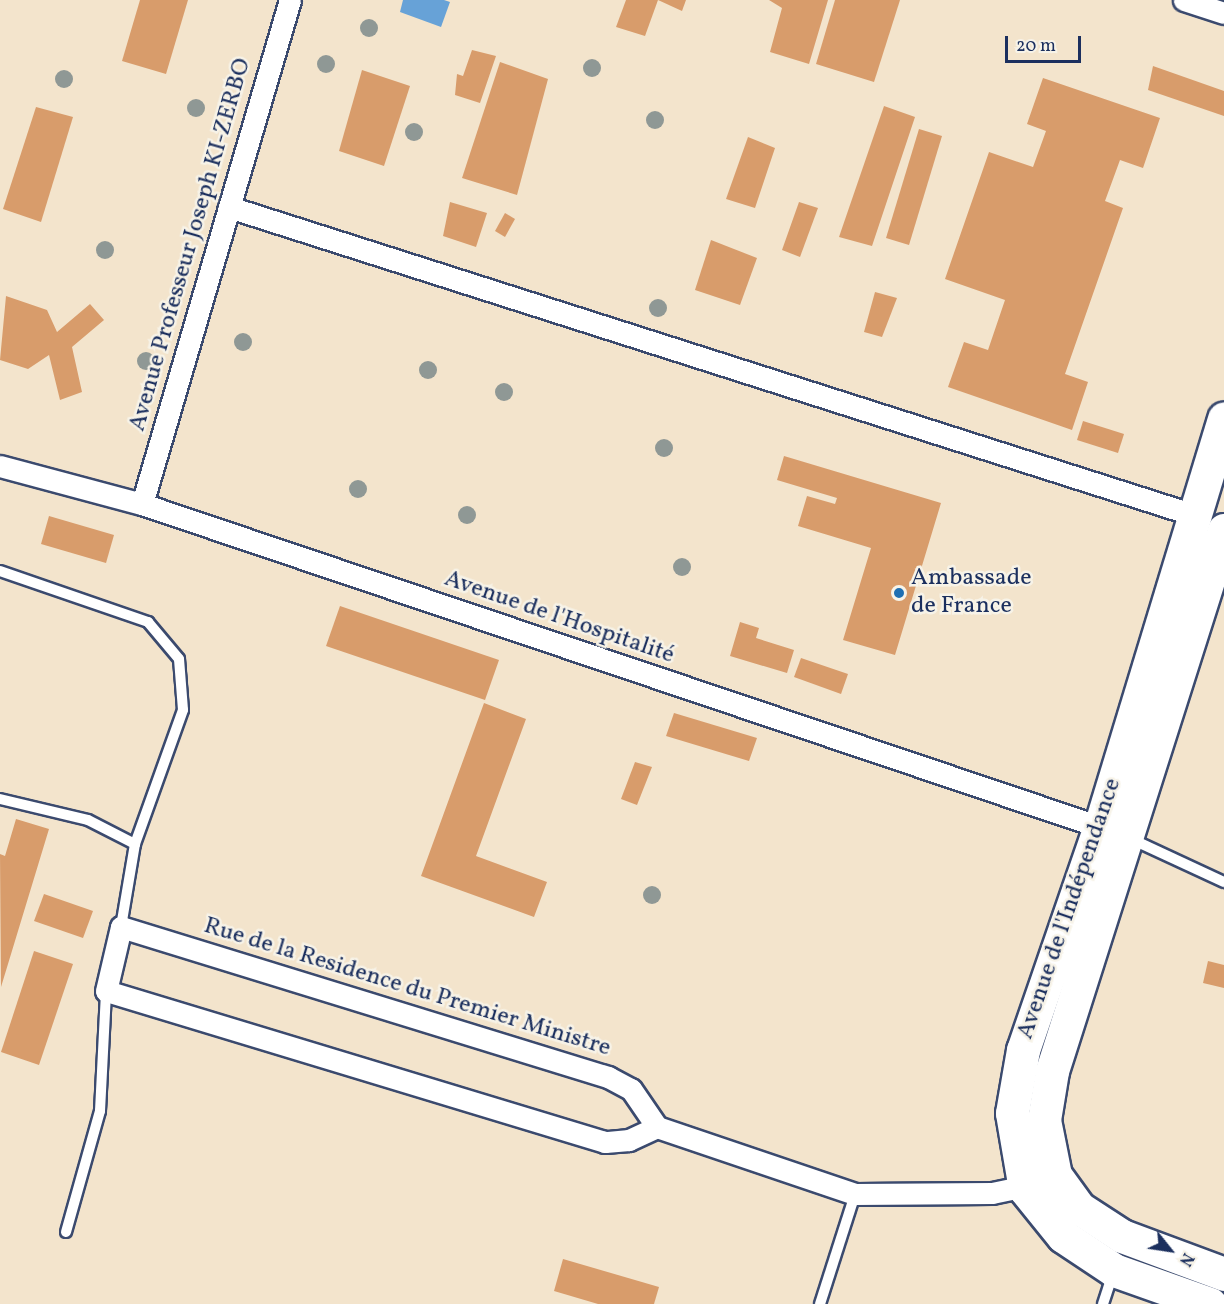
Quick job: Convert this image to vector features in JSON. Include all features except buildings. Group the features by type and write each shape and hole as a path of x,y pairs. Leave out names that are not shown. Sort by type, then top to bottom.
{"main road":[{"name":"Avenue de l'Indépendance","path":"1224,418 1194,515 1112,832 1052,1071 1044,1120 1055,1175 1079,1208 1122,1236 1224,1274"},
{"name":"Avenue de l'Indépendance","path":"1210,1304 1114,1270 1063,1236 1025,1189 1012,1113 1023,1050 1112,832 1224,530"}],"street":[{"name":"Avenue Professeur Joseph KI-ZERBO","path":"142,504 290,0"},
{"path":"1184,0 1224,13"},
{"path":"229,207 1194,515"},
{"name":"Avenue de l'Hospitalité","path":"0,466 142,504 1112,832"},
{"path":"121,927 106,991 605,1142 628,1140 657,1127 855,1194 1025,1189 1055,1175"},
{"name":"Rue de la Residence du Premier Ministre","path":"121,927 608,1077 631,1089 657,1127"}],"lane":[{"path":"0,571 148,622 179,659 183,710 135,844 121,927"},
{"path":"0,799 88,820 135,844"},
{"path":"1112,832 1224,882"},
{"path":"66,1232 100,1111 106,991"},
{"path":"820,1304 855,1194"},
{"path":"1103,1304 1114,1270"}],"water":[{"path":"403,0 450,2 441,27 400,12"}],"place":[{"name":"Ambassade de France","path":"899,593"}]}
